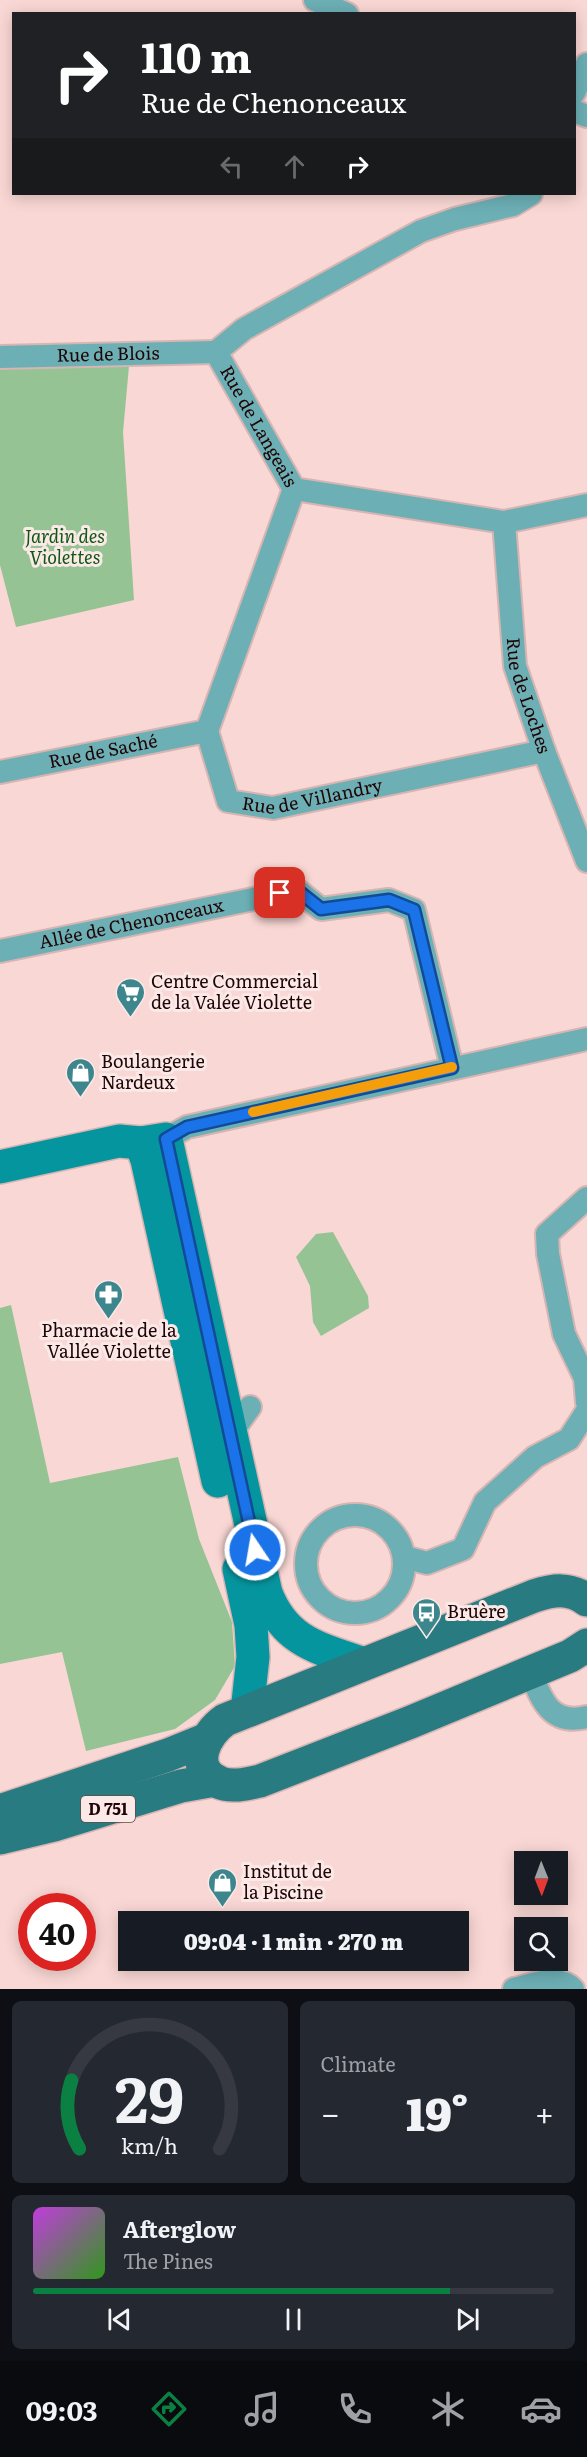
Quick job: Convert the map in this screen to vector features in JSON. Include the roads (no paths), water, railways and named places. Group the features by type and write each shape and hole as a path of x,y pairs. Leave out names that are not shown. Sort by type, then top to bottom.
{"main road":[{"path":"584,1594 559,1591 534,1596 225,1720 210,1732 206,1740 203,1750 204,1765 215,1780 235,1785 260,1781 570,1656 587,1645"},
{"name":"D 751","path":"0,1811 206,1740"},
{"name":"D 751","path":"0,1838 54,1825 181,1786 215,1780"}],"street":[{"path":"317,0 343,12"},
{"path":"576,89 587,64"},
{"name":"Rue de Langeais","path":"529,195 513,205 455,219 421,231 244,329 216,352 294,489 504,522 587,505"},
{"name":"Rue de Blois","path":"0,357 216,352"},
{"path":"207,731 294,489"},
{"name":"Rue de Loches","path":"504,522 515,666 544,751 587,861"},
{"name":"Rue de Villandry","path":"207,731 228,801 273,808 544,751"},
{"name":"Rue de Saché","path":"0,772 207,731"},
{"name":"Allée de Chenonceaux","path":"0,951 297,890 321,909 389,900 414,910 452,1068"},
{"path":"0,1167 119,1141 153,1141 187,1127 587,1039"},
{"path":"153,1141 231,1433 260,1574 268,1600 279,1621 303,1640 364,1664"},
{"path":"153,1141 147,1160 251,1625 253,1657 247,1711"},
{"path":"587,1198 547,1234 548,1254 564,1334 585,1378 587,1402"},
{"path":"231,1433 250,1407"},
{"path":"404,1557 427,1563 463,1549 485,1502 535,1457 569,1439 587,1411"},
{"path":"351,1515 367,1516 383,1523 395,1534 404,1557 404,1570 400,1585 394,1594 378,1608 358,1613 342,1611 328,1605 313,1589 306,1570 309,1549 319,1530 334,1519 351,1515"},
{"path":"530,1671 543,1703 551,1710 560,1717 587,1717"},
{"path":"514,1989 554,1980 571,1986 573,1989"}],"place":[{"name":"Centre Commercial de la Valée Violette","path":"130,1018"},
{"name":"Boulangerie Nardeux","path":"80,1098"},
{"name":"Pharmacie de la Vallée Violette","path":"109,1320"},
{"name":"Bruère","path":"426,1638"},
{"name":"Institut de la Piscine","path":"222,1908"}],"park label":[{"name":"Jardin des Violettes","path":"65,547"}]}
